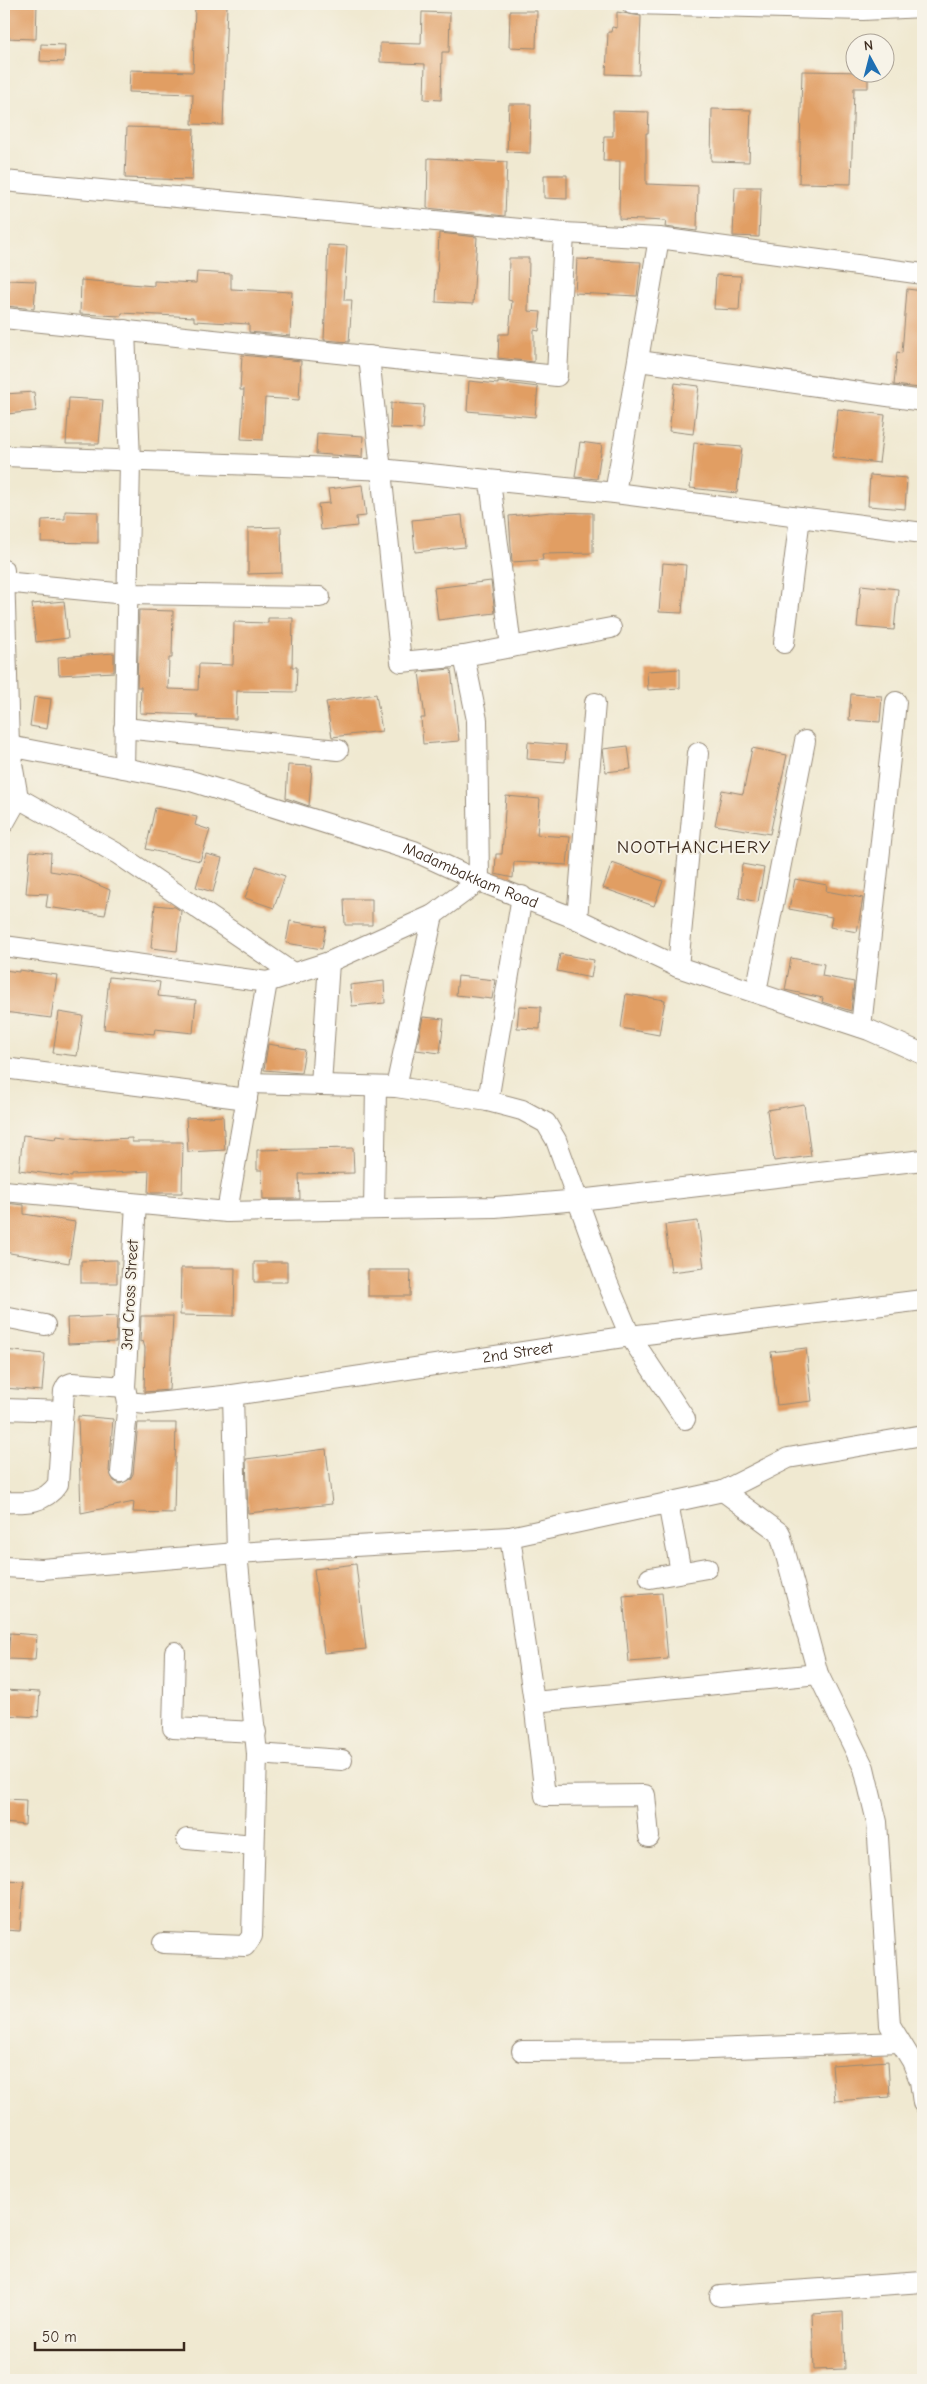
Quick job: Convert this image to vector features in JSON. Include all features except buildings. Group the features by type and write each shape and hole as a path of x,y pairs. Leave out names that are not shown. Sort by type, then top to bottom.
{"street":[{"path":"632,4 923,7"},
{"path":"4,181 564,233 658,238 923,274"},
{"path":"4,318 557,376 564,233"},
{"path":"615,493 658,238"},
{"path":"124,768 130,461 125,330"},
{"path":"369,356 383,470 401,662 464,656 611,628"},
{"path":"638,361 923,401"},
{"path":"4,456 383,470 615,493 923,533"},
{"path":"490,480 511,647"},
{"path":"784,643 800,517"},
{"path":"4,568 7,745 18,798 4,823"},
{"path":"4,582 126,594 320,597"},
{"path":"4,946 268,982 328,962 433,914 479,881 477,720 464,656"},
{"path":"861,1027 896,702"},
{"path":"577,919 595,703"},
{"path":"124,728 338,750"},
{"path":"756,992 804,741"},
{"name":"Madambakkam Road","path":"7,745 190,781 414,851 479,881 522,896 577,919 678,967 861,1027 923,1054"},
{"path":"678,967 698,753"},
{"path":"18,798 118,854 294,974"},
{"path":"488,1101 522,896"},
{"path":"396,1087 433,914"},
{"path":"321,1085 328,962"},
{"path":"227,1212 268,982"},
{"path":"4,1068 248,1091 321,1085 396,1087 488,1101 522,1110 546,1123 556,1140 608,1284 630,1336 685,1419"},
{"path":"374,1209 376,1087"},
{"path":"4,1191 227,1212 495,1207 579,1200 923,1160"},
{"name":"3rd Cross Street","path":"121,1472 127,1394 136,1204"},
{"name":"2nd Street","path":"63,1411 64,1388 67,1385 127,1394 147,1404 233,1395 630,1336 923,1300"},
{"path":"4,1317 45,1325"},
{"path":"164,1943 245,1946 252,1936 256,1732 237,1553 233,1395"},
{"path":"4,1409 63,1411 58,1484 51,1494 35,1501 4,1502"},
{"path":"4,1567 42,1569 237,1553 510,1537 723,1491 788,1458 923,1435"},
{"path":"723,1491 780,1533 818,1674 864,1768 877,1822 890,2025 917,2075 923,2103"},
{"path":"668,1503 680,1572"},
{"path":"510,1537 534,1702 544,1796 645,1795 650,1837"},
{"path":"650,1578 707,1568"},
{"path":"175,1652 173,1728 256,1732"},
{"path":"534,1702 818,1674"},
{"path":"256,1754 342,1760"},
{"path":"187,1839 254,1844"},
{"path":"522,2051 684,2050 900,2042"},
{"path":"720,2296 923,2282"}],"district":[{"name":"NOOTHANCHERY","path":"694,847"}]}
